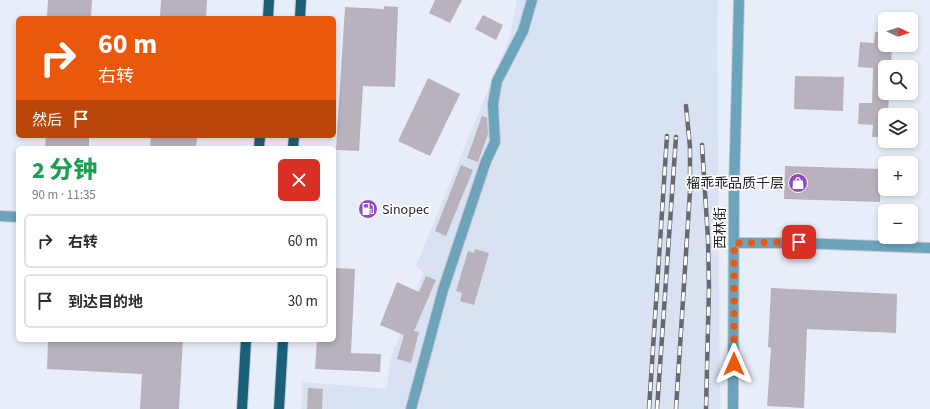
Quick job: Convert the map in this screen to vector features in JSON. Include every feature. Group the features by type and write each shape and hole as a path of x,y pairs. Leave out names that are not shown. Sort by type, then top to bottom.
{"main road":[{"path":"268,16 269,0"},
{"path":"300,16 301,0"},
{"path":"242,409 246,342"},
{"path":"279,409 283,342"}],"street":[{"path":"411,409 443,290 486,162 495,142 493,104 497,82 524,31 532,0"},
{"name":"西林街","path":"733,409 734,243 739,0"},
{"path":"0,216 16,217"},
{"path":"734,243 799,242 930,248"}],"shaded area":[{"path":"517,0 718,0 720,409 301,409 302,382 387,389 390,361 423,272 416,266 510,36"}],"building":[{"path":"48,0 92,0 91,16 47,16"},
{"path":"161,0 207,0 206,16 160,16"},
{"path":"435,0 462,0 450,23 429,13"},
{"path":"384,6 398,7 395,87 363,86 359,151 336,150 345,7 384,9"},
{"path":"483,15 503,25 496,40 475,29"},
{"path":"875,32 878,32 878,52 892,52 891,60 878,60 878,100 889,100 888,108 878,108 878,137 872,137 873,125 858,124 859,103 872,103 873,68 858,67 860,42 874,43"},
{"path":"795,76 844,77 843,111 794,109"},
{"path":"428,78 460,94 430,156 398,141"},
{"path":"482,116 487,118 488,134 478,162 467,158"},
{"path":"46,138 89,138 89,146 45,146"},
{"path":"151,138 197,138 196,146 150,146"},
{"path":"461,165 473,170 446,236 435,231"},
{"path":"785,166 878,169 878,196 880,196 880,202 784,199"},
{"path":"475,249 489,253 474,305 460,301 462,293 456,291 468,251 474,253"},
{"path":"336,268 355,269 351,353 381,354 380,372 315,369 317,342 336,342"},
{"path":"426,276 436,280 414,331 419,332 411,363 397,359 404,335 380,325 397,282 419,292"},
{"path":"771,288 897,294 896,333 807,329 804,408 767,406 771,348 768,347"},
{"path":"48,342 183,342 179,409 140,409 142,374 47,369"},
{"path":"308,388 323,389 322,409 307,409"}],"railway":[{"path":"676,409 690,191 690,147 686,106"},
{"path":"649,409 667,136"},
{"path":"657,409 676,137"},
{"path":"702,145 708,239 709,287 706,409"}],"place":[{"name":"榴乖乖品质千层","path":"798,183"},
{"name":"Sinopec","path":"368,209"}],"route":[{"path":"734,364 734,243 799,242"}]}
